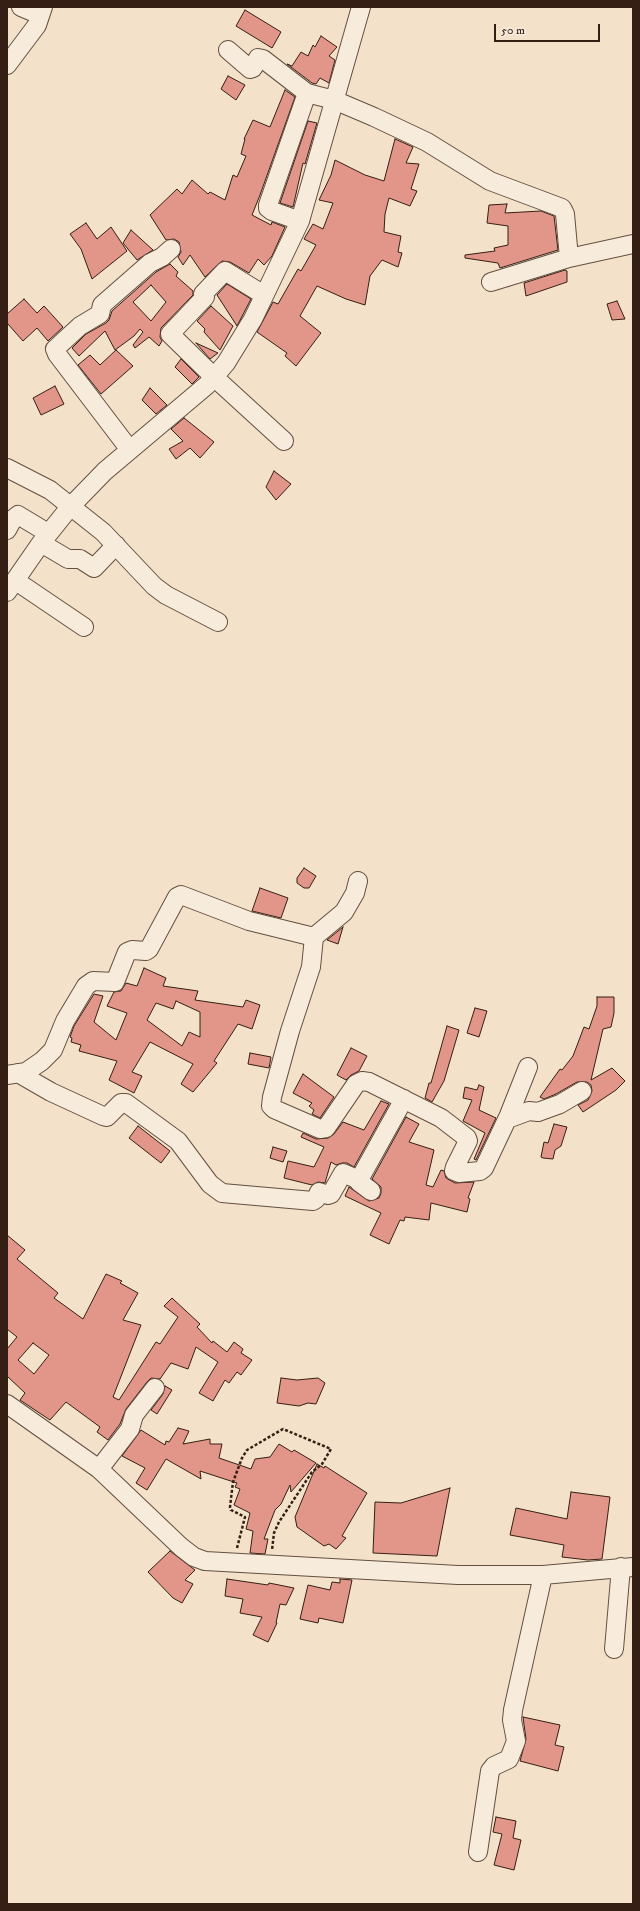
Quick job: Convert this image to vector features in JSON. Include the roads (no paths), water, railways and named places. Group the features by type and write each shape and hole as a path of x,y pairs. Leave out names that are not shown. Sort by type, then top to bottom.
{"street":[{"path":"7,65 37,25 42,11 21,7"},
{"path":"84,627 11,586 44,538 70,507 105,471 214,377 226,363 264,295 300,221 361,7"},
{"path":"228,50 250,69 253,68 260,57 307,93 334,100 374,117 427,142 490,181 555,204 562,208 565,214 569,258"},
{"path":"300,221 272,211 268,208 268,205 307,93"},
{"path":"490,282 569,258 633,244"},
{"path":"130,450 57,354 55,349 80,326 100,314 102,305 150,263 171,249"},
{"path":"264,295 225,271 203,294 205,297 170,332 170,334 214,377 284,441"},
{"path":"7,468 50,490 103,532 154,586 166,595 218,622"},
{"path":"7,530 13,519 18,515 68,559 80,559 94,568 116,545"},
{"path":"358,881 355,893 344,912 335,922 314,937 311,966 290,1031 271,1104 272,1108 323,1129 330,1124 354,1087 360,1082 369,1082 440,1118 468,1139 454,1167 454,1171 459,1173 480,1171 484,1168 509,1115 528,1067"},
{"path":"12,1074 26,1072 35,1067 53,1050 65,1021 86,986 93,981 115,982 128,952 132,950 146,951 149,949 179,895 249,921 314,937"},
{"path":"12,1074 103,1116 107,1117 121,1103 126,1103 178,1141 210,1184 222,1193 313,1201 316,1199 319,1192 328,1195 331,1194 340,1175 343,1173 365,1185 404,1100"},
{"path":"509,1115 513,1117 529,1111 538,1112 560,1104 582,1091"},
{"path":"99,1470 130,1429 134,1415 156,1388"},
{"path":"7,1404 99,1470 181,1547 194,1557 206,1561 233,1564 458,1575 543,1575 627,1567 614,1649"},
{"path":"478,1852 490,1771 494,1766 509,1759 516,1741 512,1720 513,1710 543,1575"}]}
